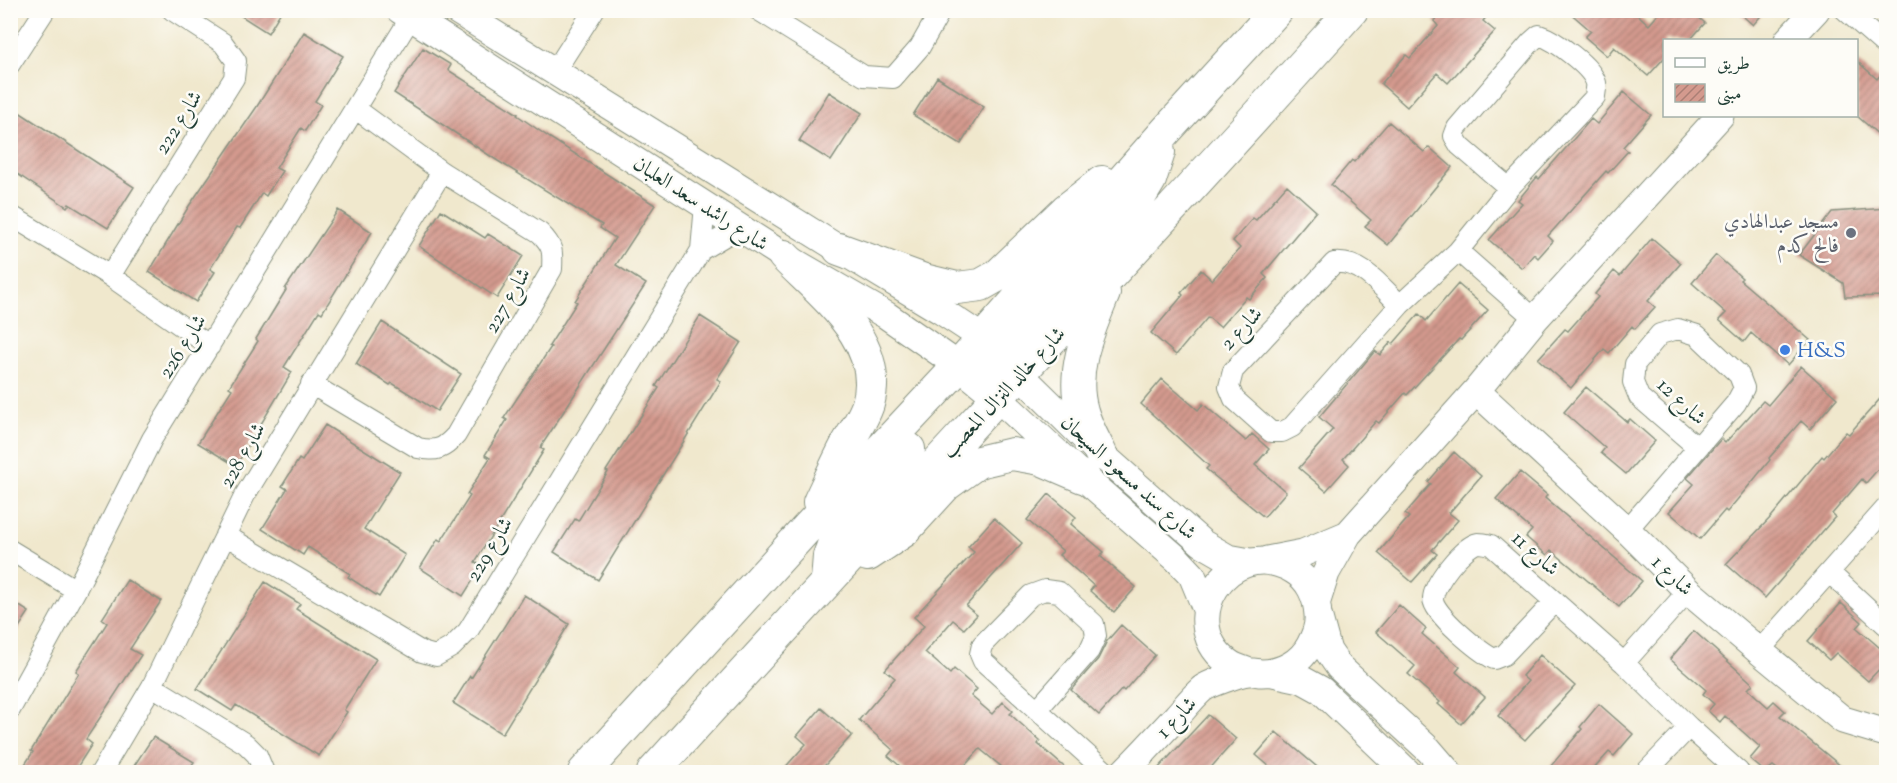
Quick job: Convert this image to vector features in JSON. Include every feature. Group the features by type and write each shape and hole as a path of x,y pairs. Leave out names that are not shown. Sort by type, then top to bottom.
{"main road":[{"name":"شارع راشد سعد العلبان","path":"456,10 940,310 1001,355"},
{"name":"شارع خالد النزال المعصب","path":"652,772 998,398 1001,355 1166,131 1277,10"},
{"name":"شارع خالد النزال المعصب","path":"584,772 808,527 966,372 1001,355 1111,275 1352,10"},
{"path":"1789,39 1816,10"},
{"name":"شارع راشد سعد العلبان","path":"406,14 784,256 886,315 966,372 998,398"},
{"path":"1261,672 1291,666 1306,653 1315,636 1326,573 1348,534 1476,391 1535,319 1719,117"},
{"path":"839,249 924,280 957,288 981,285 997,276 1066,210 1166,131"},
{"path":"784,256 856,332 867,353 872,378 868,404 834,468 808,527"},
{"path":"827,581 904,531 946,485 978,462 1012,454 1092,466 1079,393 1079,365 1089,330 1111,275"},
{"name":"شارع سند مسعود السيحان","path":"1001,355 1092,466 1192,575 1206,609"},
{"path":"827,581 829,556 839,529 966,372"},
{"name":"شارع 1","path":"1476,391 1628,530 1688,591 1759,651 1843,720 1887,733"},
{"name":"شارع سند مسعود السيحان","path":"998,398 1202,543 1228,558 1258,561"},
{"path":"1348,534 1303,553 1234,568 1221,579 1211,593 1206,609 1209,636 1218,652 1232,665 1301,679 1321,690 1407,772"},
{"path":"1258,561 1283,564 1298,573 1309,585 1318,609 1328,651 1339,667 1429,750 1448,772"},
{"name":"شارع 1","path":"1203,688 1209,636"},
{"name":"شارع 1","path":"1124,772 1203,688 1261,672"}],"street":[{"path":"10,64 45,10"},
{"name":"شارع 222","path":"110,276 234,78 236,62 224,43 172,10"},
{"path":"555,71 594,10"},
{"path":"758,10 864,76 893,78 920,47 941,10"},
{"path":"1845,10 1887,46"},
{"name":"شارع 226","path":"10,710 76,590 152,439 356,109 406,14"},
{"name":"شارع 2","path":"1400,305 1360,267 1344,262 1334,263 1233,371 1229,387 1234,399 1271,432 1282,432 1292,428 1400,305 1458,251 1509,188 1595,97 1597,84 1590,71 1550,39 1539,35 1530,42 1457,128 1454,136 1460,146 1509,188"},
{"name":"شارع 227","path":"311,384 418,448 433,451 447,447 552,269 553,253 550,243 540,233 442,172 356,109"},
{"name":"شارع 228","path":"100,772 152,686 245,495 442,172"},
{"name":"شارع 229","path":"225,535 422,652 436,656 452,647 468,631 701,250 705,205"},
{"path":"10,215 110,276 210,346"},
{"name":"شارع 229","path":"701,250 740,227"},
{"path":"1458,251 1535,319"},
{"name":"شارع 12","path":"1628,530 1736,404 1744,388 1739,375 1697,335 1677,329 1660,334 1635,364 1633,382 1639,397 1697,447"},
{"path":"1759,651 1887,508"},
{"name":"شارع 11","path":"1554,602 1504,655 1494,658 1483,654 1436,610 1433,598 1438,584 1465,549 1478,543 1491,545 1624,663 1739,772"},
{"path":"10,550 76,590"},
{"path":"1830,573 1887,625"},
{"path":"1037,710 1089,651 1096,636 1094,624 1059,592 1045,590 1031,595 982,645 980,654 983,661 1037,710 1106,772"},
{"path":"1624,663 1688,591"},
{"path":"152,686 246,744 257,755 264,772"},
{"path":"1646,772 1689,727"}],"building":[{"path":"232,10 282,10 268,33"},
{"path":"1443,10 1492,10 1483,21 1495,31 1448,83 1437,73 1407,107 1381,84 1406,55 1410,58 1438,26 1434,21"},
{"path":"1567,10 1633,10 1649,25 1662,10 1690,10 1705,23 1691,39 1663,39 1663,59 1648,76 1614,47 1607,56 1585,37 1591,31"},
{"path":"1736,10 1766,10 1753,25"},
{"path":"304,32 343,56 315,101 321,105 305,131 301,128 276,168 282,171 266,196 262,193 240,228 237,227 210,269 215,272 196,302 149,272 189,206 256,108"},
{"path":"423,48 451,65 448,70 655,205 616,265 646,284 540,448 544,450 475,562 482,566 463,596 420,568 438,539 441,541 470,496 467,494 490,458 485,455 507,420 504,418 551,347 549,346 577,302 575,301 615,238 600,228 602,225 394,93"},
{"path":"1858,62 1877,79 1887,68 1887,142 1858,117"},
{"path":"937,77 984,107 961,144 913,115"},
{"path":"829,92 862,113 831,161 799,141"},
{"path":"1624,92 1651,115 1623,147 1628,151 1608,173 1606,171 1548,236 1553,241 1538,258 1534,254 1522,268 1489,240 1522,203 1518,200 1537,177 1539,179 1591,119 1597,124"},
{"path":"16,110 134,187 108,228 69,204 67,207 10,169 10,120"},
{"path":"1389,122 1424,152 1429,147 1452,167 1388,245 1365,226 1371,220 1331,185"},
{"path":"1287,185 1316,211 1263,274 1267,278 1249,299 1246,297 1220,327 1208,317 1176,355 1151,333 1201,270 1212,280 1240,248 1233,241 1253,218 1256,220"},
{"name":"مسجد عبدالهادي فالح كدم","path":"1887,208 1887,296 1845,297 1843,283 1799,255 1832,212"},
{"path":"338,210 372,232 322,313 319,311 284,367 292,372 236,466 198,443 232,389 229,387 258,341 256,339 285,289"},
{"path":"441,210 485,238 488,234 523,256 497,298 419,246"},
{"path":"1652,238 1681,263 1648,301 1655,307 1635,329 1632,326 1609,353 1604,349 1571,388 1538,359 1565,329 1568,331 1598,297 1595,294 1614,271 1620,276"},
{"path":"1716,255 1742,278 1740,280 1810,340 1788,365 1751,333 1744,342 1719,320 1726,313 1692,283"},
{"path":"1458,284 1488,310 1407,395 1405,393 1379,423 1376,421 1343,459 1349,465 1326,491 1299,468 1333,429 1319,417 1375,351 1380,355 1391,342 1393,344 1419,314 1426,321"},
{"path":"700,316 741,342 717,379 721,381 598,580 554,552 575,519 578,521 608,472 606,471 659,388 656,386"},
{"path":"382,322 461,374 437,411 356,364"},
{"path":"1801,366 1837,398 1810,429 1801,421 1727,512 1725,510 1700,539 1669,512 1694,484 1687,478 1721,439 1725,443 1763,401 1768,405"},
{"path":"1162,379 1198,410 1203,404 1246,441 1252,434 1269,449 1255,465 1286,492 1264,517 1206,469 1209,466 1141,404"},
{"path":"1586,387 1627,422 1630,419 1655,441 1626,474 1601,453 1605,448 1564,412"},
{"path":"1887,391 1887,459 1866,483 1862,479 1832,514 1835,517 1765,598 1726,564 1772,516 1822,456 1824,458 1846,432 1849,434"},
{"path":"325,425 400,472 364,529 405,555 379,597 348,577 350,574 308,547 303,555 262,529 287,489 282,486 299,459 302,461"},
{"path":"1454,452 1481,476 1449,513 1458,520 1432,550 1437,554 1412,582 1378,553 1409,517 1405,514"},
{"path":"1520,472 1547,495 1545,498 1642,581 1619,607 1551,550 1547,555 1526,537 1532,530 1496,499"},
{"path":"1049,494 1076,517 1071,524 1104,552 1100,556 1136,587 1114,612 1090,591 1094,586 1059,555 1063,551 1027,520"},
{"path":"994,518 1022,543 966,606 977,615 964,629 953,620 925,652 950,674 954,669 977,689 971,696 992,714 1003,702 1013,711 1010,714 1040,741 1038,744 1070,772 1008,772 980,749 959,772 907,772 888,756 893,750 859,720 895,678 885,670 924,626 914,617 974,552 968,547"},
{"path":"127,580 161,601 130,649 141,655 86,739 92,744 74,772 20,772 79,673 76,671 107,623 102,619"},
{"path":"265,582 300,604 296,609 376,659 344,710 347,712 319,756 236,705 232,711 197,689"},
{"path":"524,595 569,624 502,734 453,703"},
{"path":"10,600 29,612 10,641"},
{"path":"1841,603 1862,622 1857,628 1887,654 1887,661 1868,681 1836,653 1829,660 1808,641"},
{"path":"1399,605 1426,629 1422,634 1460,667 1456,672 1485,697 1461,724 1408,674 1415,666 1376,632"},
{"path":"1121,625 1155,655 1124,691 1122,689 1099,715 1071,690 1098,659 1107,641"},
{"path":"1694,631 1753,684 1748,689 1768,707 1774,701 1785,711 1780,716 1848,772 1781,772 1773,766 1765,772 1750,759 1760,747 1725,716 1720,722 1708,711 1714,704 1703,694 1706,690 1670,659"},
{"path":"1540,655 1575,686 1525,740 1498,716 1528,681 1522,676"},
{"path":"1599,704 1633,734 1614,756 1609,752 1591,772 1557,772 1550,767 1582,729 1580,727"},
{"path":"821,708 852,735 819,772 781,772 806,744 797,736"},
{"path":"1208,715 1236,739 1207,772 1155,772"},
{"path":"1276,732 1323,772 1276,772 1256,755"},
{"path":"153,737 194,762 187,772 130,772"}],"place":[{"name":"مسجد عبدالهادي فالح كدم","path":"1851,233"},
{"name":"H&S","path":"1785,350"}]}
